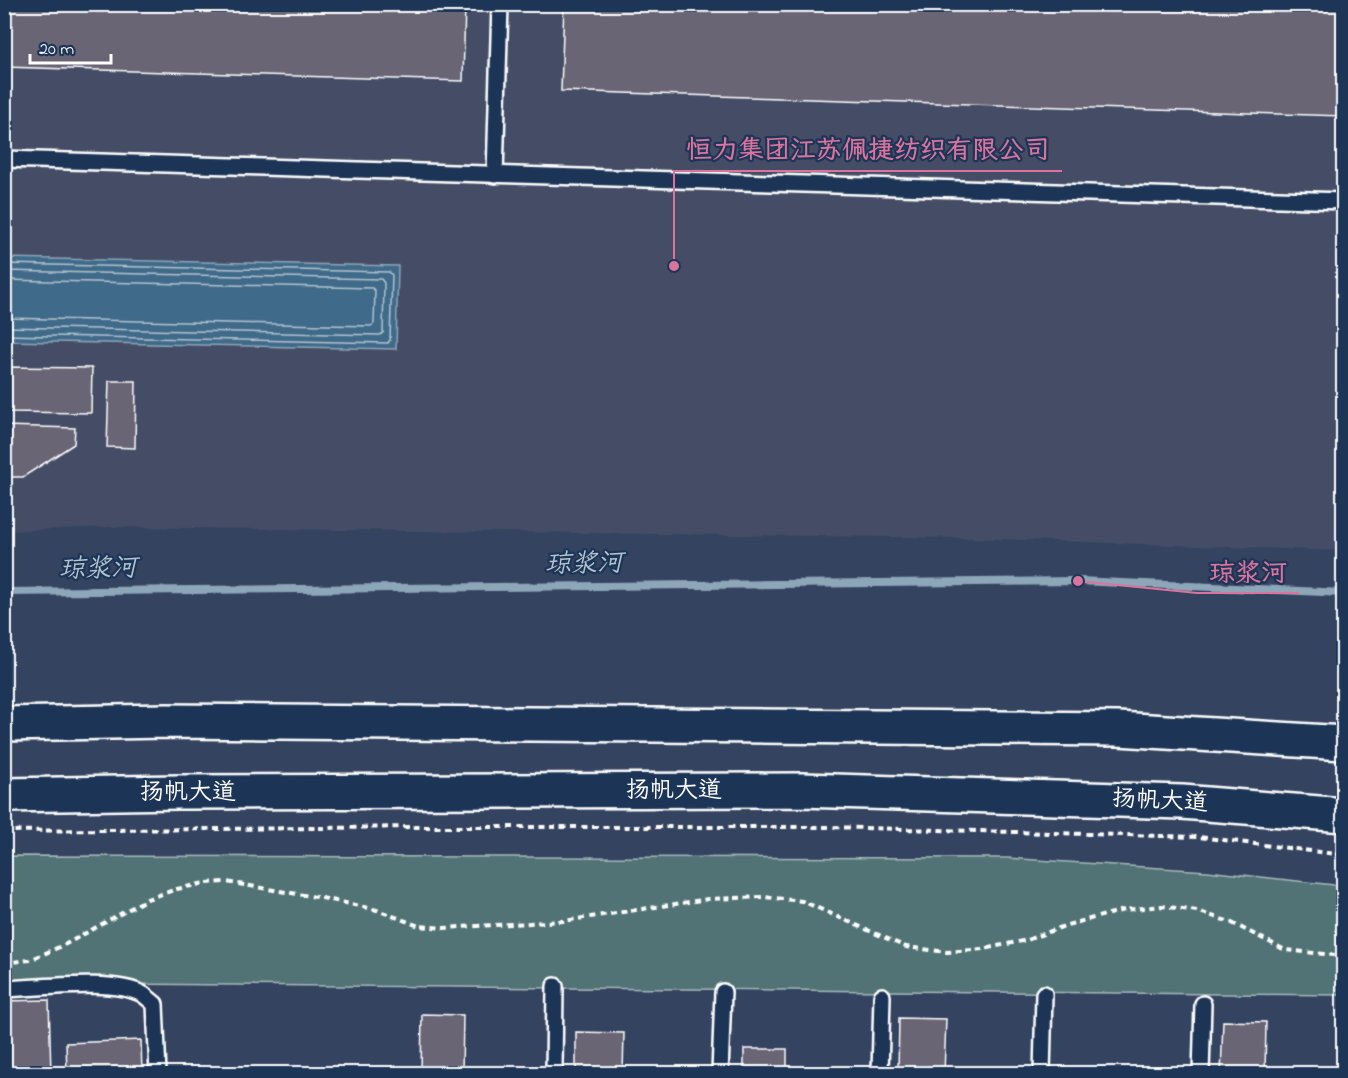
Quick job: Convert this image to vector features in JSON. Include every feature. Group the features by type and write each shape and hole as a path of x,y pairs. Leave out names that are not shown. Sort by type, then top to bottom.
{"main road":[{"path":"4,724 177,721 1118,729 1344,743"},
{"name":"扬帆大道","path":"4,795 178,792 802,790 1182,802 1344,815"}],"lane":[{"path":"495,175 500,4"},
{"path":"4,159 1344,201"},
{"path":"4,988 106,986 128,989 143,995 155,1004 158,1074"},
{"path":"554,1074 555,986"},
{"path":"720,1074 723,992"},
{"path":"1042,1074 1044,994"},
{"path":"880,1074 882,996"},
{"path":"1201,1074 1203,1004"}],"path":[{"path":"4,831 422,827 828,827 1199,837 1344,855"},
{"path":"4,963 30,960 66,944 147,899 195,885 226,882 322,898 377,910 419,926 443,928 564,921 708,899 765,897 802,901 906,947 947,952 983,950 1027,940 1067,925 1124,910 1162,906 1197,911 1230,922 1285,950 1332,957 1344,956"}],"shaded area":[{"path":"4,5 1343,5 1343,551 967,538 112,527 5,531"}],"green space":[{"path":"5,856 1007,858 1207,871 1343,886 1343,995 5,983"}],"water":[{"path":"5,258 398,266 396,349 5,341"}],"building":[{"path":"4,4 465,4 463,81 4,67"},
{"path":"564,4 1344,4 1344,116 561,91"},
{"path":"4,367 92,368 91,413 4,412"},
{"path":"109,381 136,381 135,448 107,447"},
{"path":"4,426 75,428 74,444 23,477 6,477 4,476"},
{"path":"49,1000 51,1074 4,1074 4,1001"},
{"path":"422,1014 463,1015 462,1074 421,1074"},
{"path":"899,1018 946,1019 944,1074 898,1074"},
{"path":"1223,1021 1266,1022 1265,1074 1221,1074"},
{"path":"576,1032 624,1033 623,1074 576,1074"},
{"path":"141,1040 142,1074 67,1074 66,1043"},
{"path":"744,1049 787,1049 787,1074 744,1074"},
{"path":"1060,1067 1104,1068 1104,1074 1060,1074"}],"waterway":[{"name":"琼浆河","path":"4,592 1078,581 1344,593"}],"place":[{"name":"恒力集团江苏佩捷纺织有限公司","path":"674,266"},
{"name":"琼浆河","path":"1078,581"}]}
